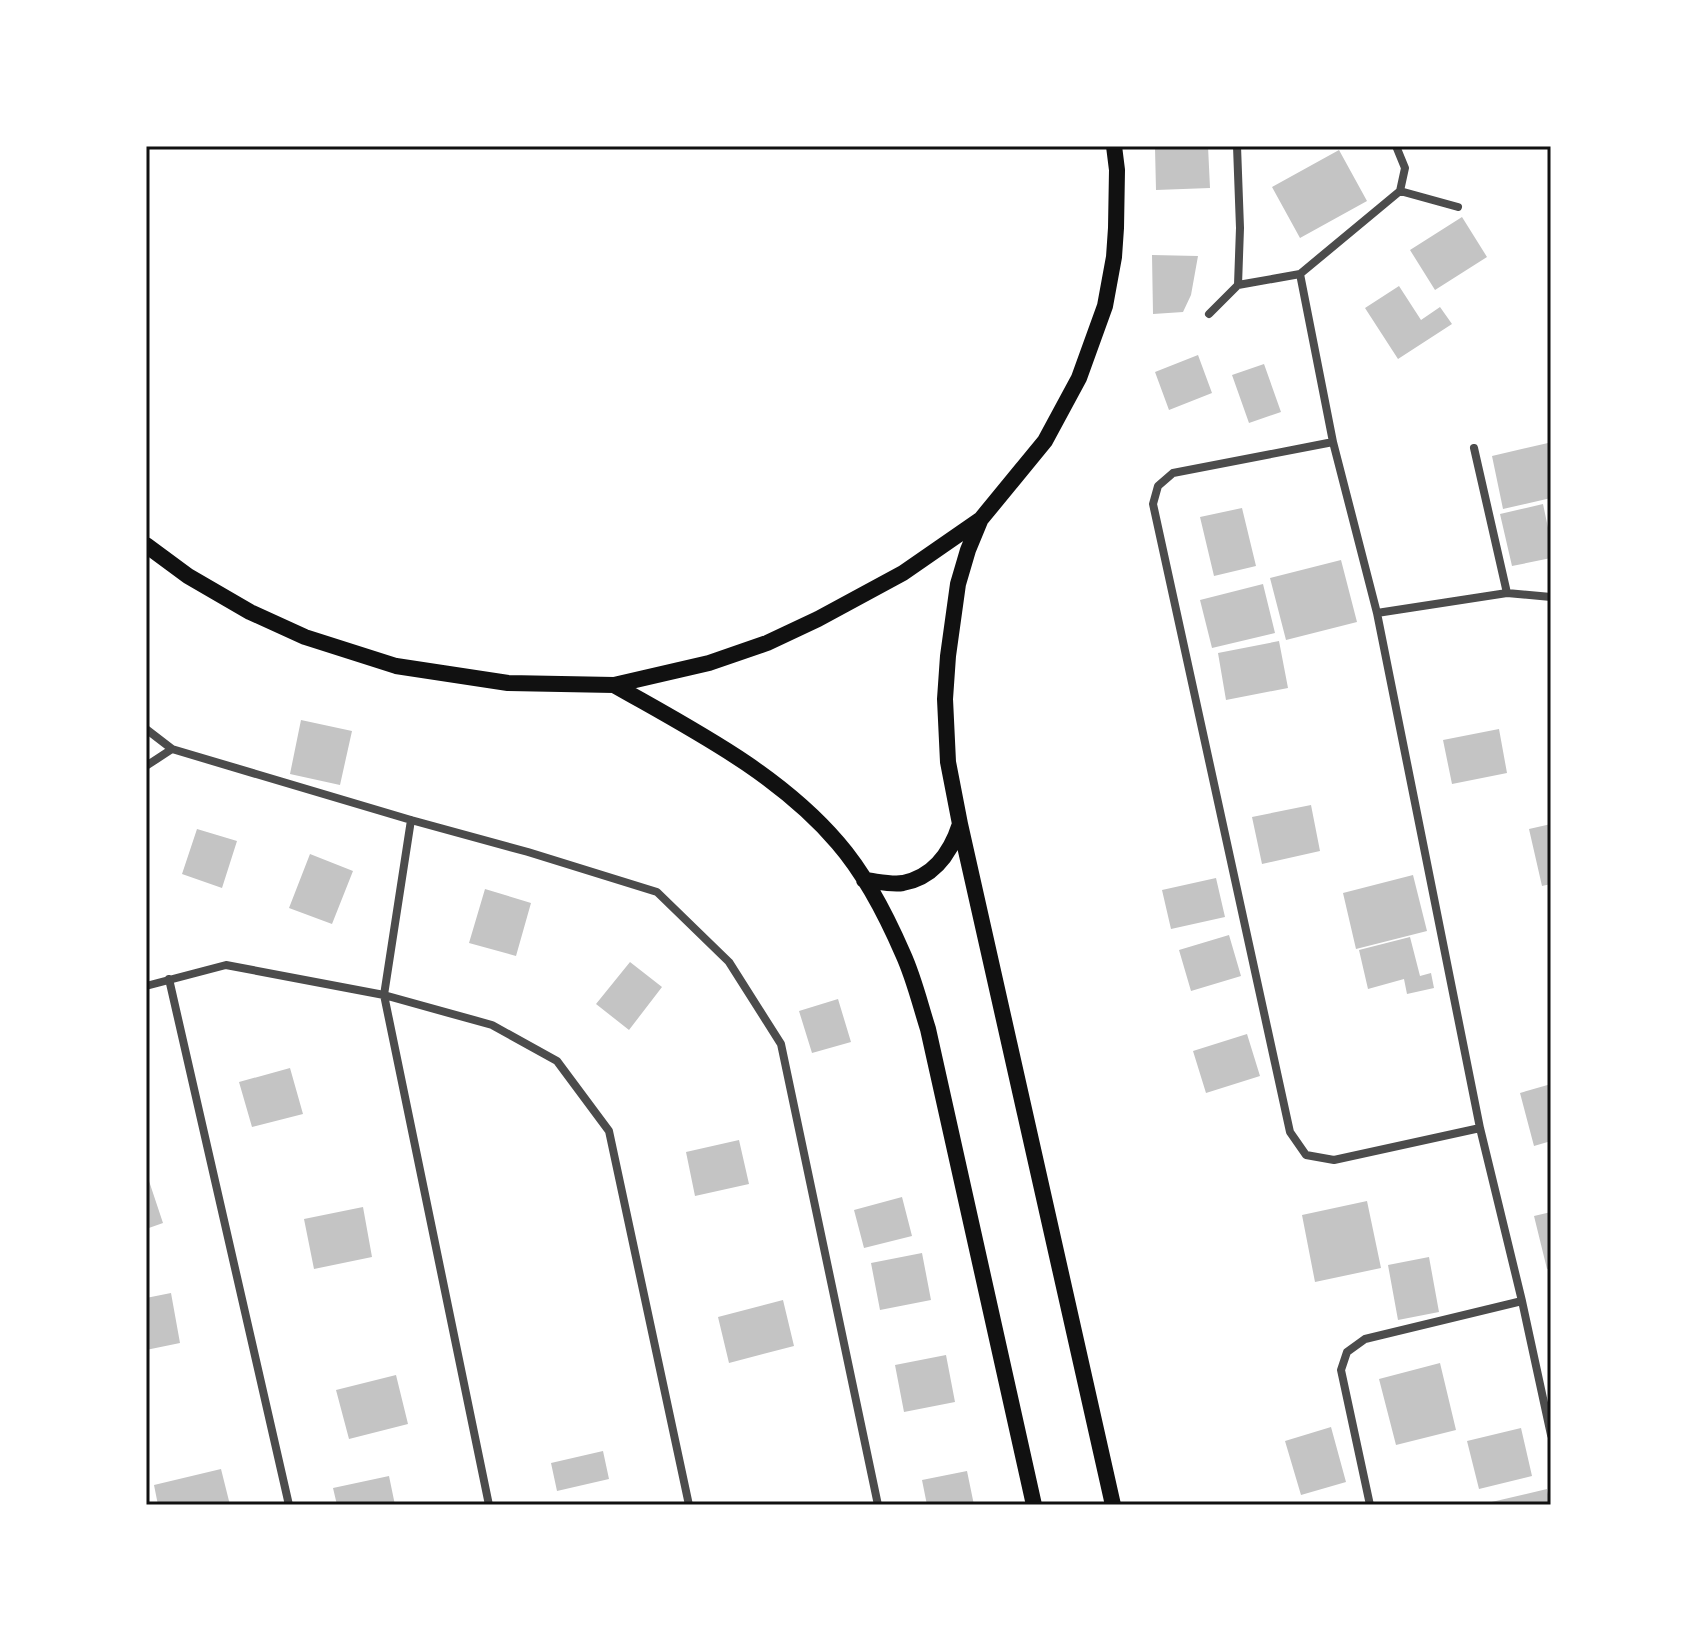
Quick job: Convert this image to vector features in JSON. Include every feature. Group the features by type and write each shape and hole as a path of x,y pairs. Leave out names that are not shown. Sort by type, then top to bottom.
{"main road":[{"path":"1113,1505 960,824 948,762 945,699 958,584 968,550 981,519 1045,441 1079,378 1105,306 1115,242 1117,170 1114,146"},
{"path":"146,545 188,576 250,612 305,637 396,666 508,683 614,685 709,663 767,643 892,579 981,519"},
{"path":"614,685 736,756 812,814 840,845 884,915 904,956 928,1029 1034,1505"},
{"path":"864,880 900,883 931,871 954,842 960,824"}],"street":[{"path":"1237,146 1240,228 1238,285"},
{"path":"1209,314 1238,285 1300,274 1400,191 1405,168 1396,146"},
{"path":"1400,191 1458,207"},
{"path":"1300,274 1333,442 1377,613 1480,1128 1551,1435"},
{"path":"1333,442 1173,473 1158,486 1153,504 1290,1132 1306,1155 1334,1160 1480,1128"},
{"path":"1474,448 1507,593"},
{"path":"1377,613 1507,593 1551,597"},
{"path":"146,729 172,749 657,892 729,962 781,1044 878,1505"},
{"path":"146,766 172,749"},
{"path":"411,820 384,995 489,1505"},
{"path":"146,986 226,965 384,995 492,1025 557,1061 609,1131 689,1505"},
{"path":"169,979 289,1505"},
{"path":"1370,1505 1341,1370 1347,1352 1365,1339 1522,1301"}],"building":[{"path":"1208,146 1210,188 1156,190 1155,148"},
{"path":"1339,150 1367,201 1300,238 1272,187"},
{"path":"1462,217 1487,257 1435,290 1410,250"},
{"path":"1152,255 1198,256 1191,295 1183,312 1153,314"},
{"path":"1399,286 1421,320 1440,307 1452,324 1398,359 1365,308"},
{"path":"1198,355 1212,393 1169,410 1155,372"},
{"path":"1264,364 1281,412 1249,423 1232,375"},
{"path":"1548,443 1551,446 1551,498 1503,509 1492,456"},
{"path":"1543,504 1551,558 1512,566 1500,514"},
{"path":"1242,508 1256,566 1214,576 1200,517"},
{"path":"1341,560 1357,622 1286,640 1270,578"},
{"path":"1263,584 1275,633 1212,648 1200,600"},
{"path":"1279,641 1288,688 1226,700 1218,653"},
{"path":"301,720 352,731 340,785 290,774"},
{"path":"1499,729 1507,773 1452,784 1443,740"},
{"path":"1311,805 1320,851 1262,864 1252,817"},
{"path":"1551,824 1551,884 1542,886 1529,829"},
{"path":"197,829 237,841 222,888 182,874"},
{"path":"310,854 353,871 332,924 289,908"},
{"path":"1413,875 1427,931 1356,949 1343,893"},
{"path":"1216,878 1225,917 1171,929 1162,890"},
{"path":"485,889 531,903 516,956 469,943"},
{"path":"1229,935 1241,976 1191,991 1179,950"},
{"path":"1410,937 1420,976 1431,973 1434,988 1407,994 1404,979 1368,989 1359,950"},
{"path":"630,962 662,987 629,1030 596,1004"},
{"path":"838,999 851,1042 812,1053 799,1011"},
{"path":"1247,1034 1260,1076 1206,1093 1193,1051"},
{"path":"290,1068 303,1114 252,1127 239,1082"},
{"path":"1551,1084 1551,1141 1534,1146 1520,1093"},
{"path":"739,1140 749,1184 695,1196 686,1152"},
{"path":"146,1172 163,1223 146,1229"},
{"path":"902,1197 912,1236 864,1248 854,1210"},
{"path":"1367,1201 1381,1268 1315,1282 1302,1215"},
{"path":"363,1207 372,1257 314,1269 304,1219"},
{"path":"1551,1212 1551,1268 1547,1269 1534,1216"},
{"path":"922,1253 931,1300 880,1310 871,1263"},
{"path":"1429,1257 1439,1312 1398,1320 1388,1265"},
{"path":"171,1293 180,1343 146,1350 146,1298"},
{"path":"783,1300 794,1346 729,1363 718,1317"},
{"path":"946,1355 955,1402 904,1412 895,1365"},
{"path":"1440,1363 1456,1430 1396,1445 1379,1379"},
{"path":"396,1375 408,1424 349,1439 336,1390"},
{"path":"1331,1427 1346,1482 1301,1495 1285,1441"},
{"path":"1521,1428 1532,1476 1479,1489 1467,1441"},
{"path":"603,1451 609,1479 557,1491 551,1463"},
{"path":"221,1469 230,1505 158,1505 154,1485"},
{"path":"967,1471 974,1505 927,1505 922,1480"},
{"path":"389,1476 395,1505 337,1505 333,1488"},
{"path":"1547,1489 1550,1505 1483,1505 1483,1504"}]}
